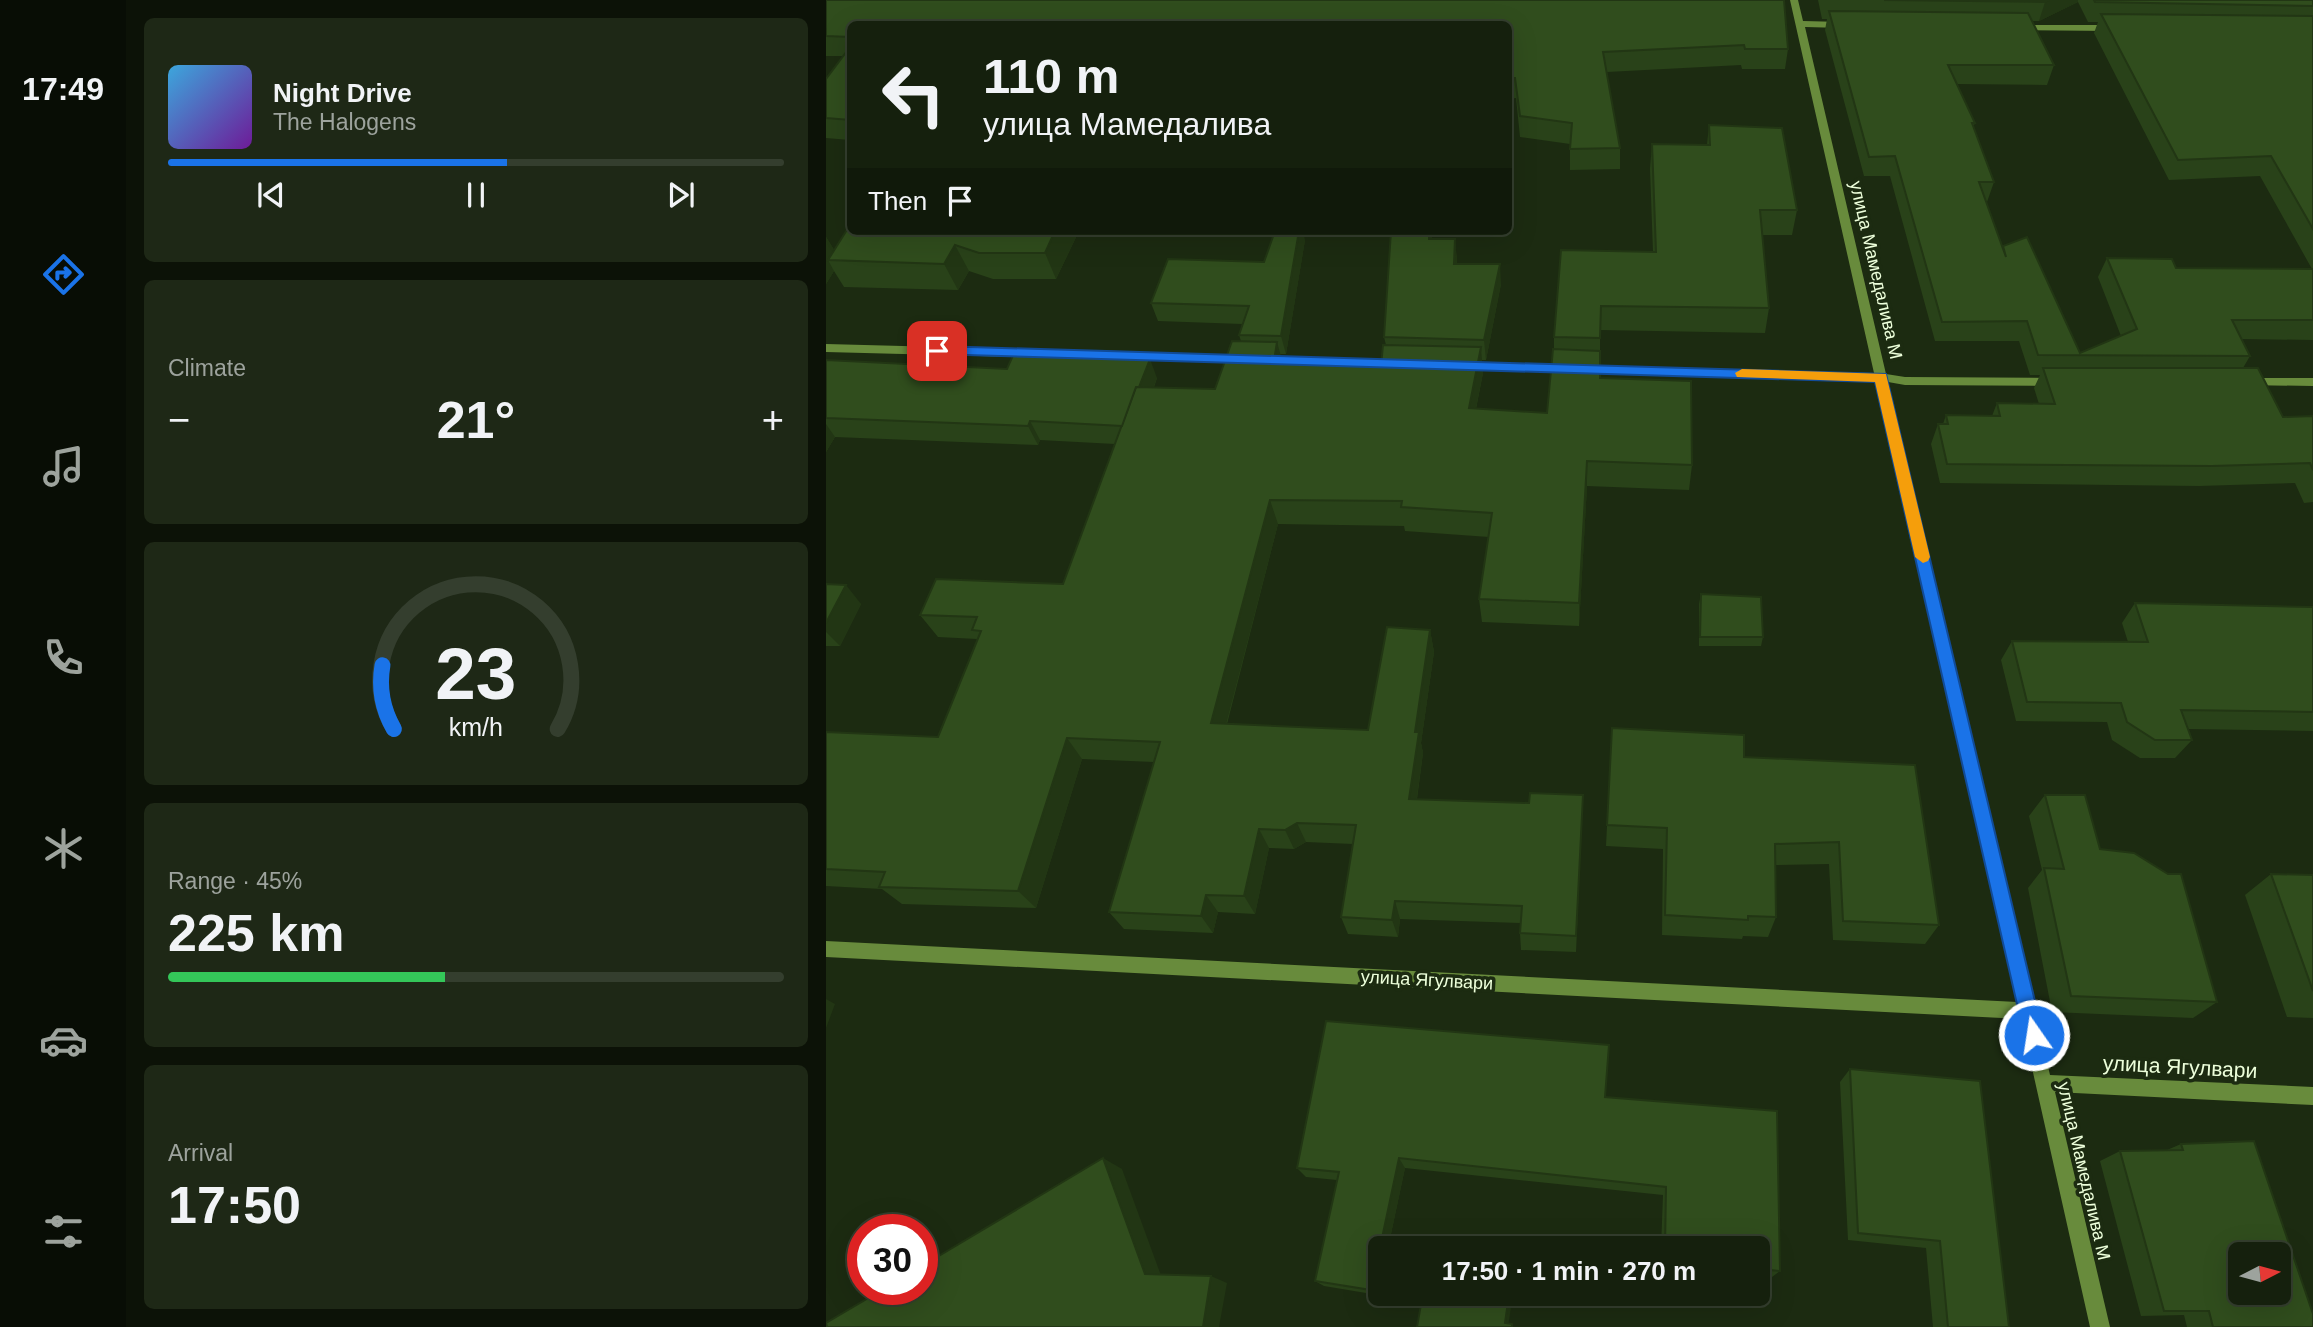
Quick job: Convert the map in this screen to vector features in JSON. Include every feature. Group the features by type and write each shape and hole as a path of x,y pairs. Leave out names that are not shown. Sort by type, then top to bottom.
{"street":[{"name":"улица Мамедалива М","path":"1791,6 1801,24 2100,1327"},
{"path":"1801,24 1854,25"},
{"path":"2007,27 2118,28"},
{"path":"826,348 1409,364"},
{"path":"1451,365 1881,377 1905,381 2067,382"},
{"path":"2230,382 2313,382"},
{"name":"улица Ягулвари","path":"826,949 2028,1011"},
{"name":"улица Ягулвари","path":"2045,1083 2313,1096"}],"building":[{"path":"826,0 1784,0 1788,49 1745,49 1744,45 1603,52 1620,148 1570,149 1572,123 1520,116 1515,78 1512,78 1512,21 847,21 847,37 826,36"},
{"path":"1884,0 2049,0 2045,2"},
{"path":"2094,0 2313,0 2313,6 2095,2"},
{"path":"1829,11 2028,13 2054,65 1948,65 1975,123 1972,123 1994,182 1979,182 2006,257 2003,246 2027,237 2080,353 2137,329 2107,258 2172,259 2176,268 2313,269 2313,320 2232,320 2250,356 2038,355 2027,321 1942,322 1895,156 1869,157"},
{"path":"2101,14 2313,16 2313,229 2271,156 2178,160"},
{"path":"847,51 847,120 826,118 826,79"},
{"path":"1709,125 1782,128 1797,210 1760,210 1769,308 1601,306 1600,338 1554,337 1561,250 1656,252 1652,144 1710,145"},
{"path":"847,230 847,235 1053,235 1045,253 979,253 955,245 944,264 828,260"},
{"path":"1274,235 1298,235 1281,336 1239,335 1249,306 1151,303 1168,259 1264,262"},
{"path":"1391,235 1429,235 1429,239 1455,239 1454,264 1500,264 1484,340 1384,337"},
{"path":"1232,341 1277,342 1274,361 1381,366 1383,345 1481,347 1469,408 1547,413 1553,349 1600,351 1600,378 1691,381 1692,465 1587,461 1579,603 1479,599 1492,513 1401,507 1402,501 1270,500 1211,723 1368,730 1387,627 1430,630 1415,732 1419,732 1409,799 1529,803 1530,793 1583,795 1576,936 1520,933 1522,906 1395,901 1392,920 1341,917 1356,825 1297,823 1285,830 1259,829 1244,896 1206,895 1201,916 1109,912 1160,742 1067,738 1018,891 879,887 885,872 826,869 826,732 938,737 981,631 972,630 977,617 920,615 936,579 1063,584 1136,387 1215,389"},
{"path":"1014,353 1150,359 1139,387 1136,387 1122,426 1030,421 1028,426 826,418 826,360 1007,369"},
{"path":"2043,368 2258,368 2283,417 2313,416 2313,470 2310,463 2212,466 1947,464 1938,424 1948,424 1946,415 2000,416 1997,403 2055,404"},
{"path":"826,584 846,585 826,623"},
{"path":"1701,594 1761,597 1763,637 1700,637"},
{"path":"2135,603 2313,607 2313,712 2181,710 2192,740 2155,740 2127,722 2121,703 2027,702 2012,641 2148,642"},
{"path":"1612,728 1744,735 1744,757 1915,765 1939,925 1843,921 1839,842 1775,844 1776,917 1748,916 1748,920 1665,915 1667,828 1607,825"},
{"path":"2045,795 2085,795 2100,849 2134,853 2168,874 2181,874 2217,1002 2071,996 2044,868 2064,869"},
{"path":"2271,874 2313,875 2313,991"},
{"path":"1326,1021 1609,1045 1605,1097 1777,1111 1780,1271 1770,1270 1770,1236 1665,1236 1666,1187 1399,1158 1382,1236 1368,1236 1368,1290 1315,1281 1339,1172 1297,1168"},
{"path":"1850,1069 1980,1081 2009,1327 1948,1327 1940,1241 1858,1233"},
{"path":"2254,1141 2288,1242 2228,1242 2228,1306 2291,1306 2291,1249 2313,1314 2313,1327 2213,1327 2209,1311 2164,1311 2120,1151 2183,1150 2181,1144"},
{"path":"1103,1158 1145,1274 1211,1276 1203,1327 827,1327 826,1323 857,1305 938,1305 938,1256"},
{"path":"1421,1306 1507,1306 1505,1323 1512,1324 1512,1327 1417,1327"}],"slow traffic":[{"path":"1742,373 1881,377 1923,557"}],"route":[{"path":"937,351 1881,377 2034,1035"}]}
